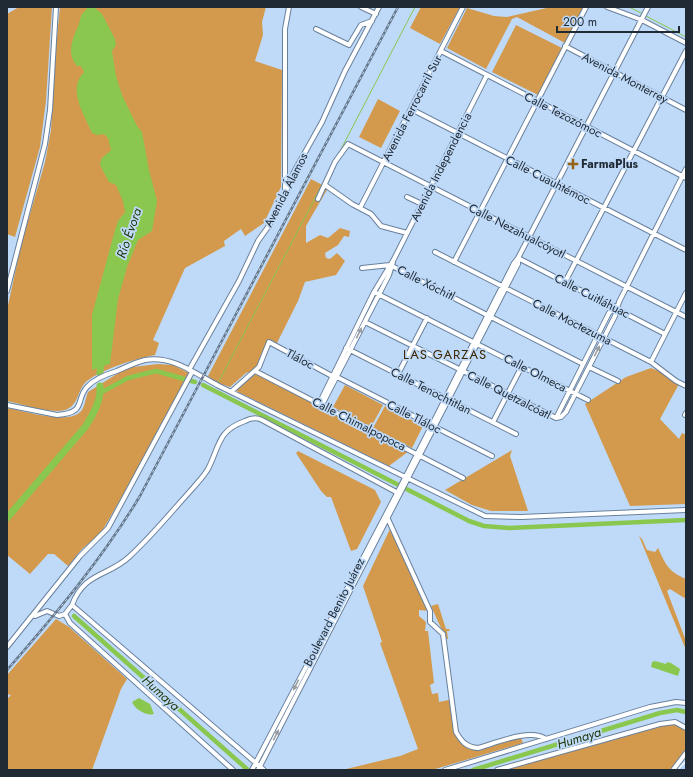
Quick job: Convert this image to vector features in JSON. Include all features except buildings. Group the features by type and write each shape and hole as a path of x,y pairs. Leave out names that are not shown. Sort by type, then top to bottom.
{"main road":[{"path":"682,770 686,766"}],"street":[{"path":"7,291 47,137 56,7"},
{"path":"285,194 285,29 289,7"},
{"path":"361,7 376,14"},
{"name":"Avenida Álamos","path":"7,647 32,618 80,556 108,528 239,281 258,241 268,227 285,194 294,172 322,122 345,71 379,7"},
{"name":"Avenida Ferrocarril Sur","path":"360,208 463,7"},
{"path":"454,262 586,7"},
{"path":"607,7 642,19 686,43"},
{"name":"Boulevard Benito Juárez","path":"253,769 406,480 504,287 515,260 518,258 648,8"},
{"path":"316,29 349,45 361,25 372,21"},
{"name":"Avenida Monterrey","path":"565,46 686,110"},
{"name":"Calle Tezozómoc","path":"441,51 684,178"},
{"path":"565,282 686,51"},
{"name":"Avenida Independencia","path":"334,376 365,322 391,265 487,75"},
{"name":"Calle Cuauhtémoc","path":"411,109 686,250"},
{"name":"Calle Nezahualcóyotl","path":"325,185 335,162 348,144 686,317"},
{"path":"556,418 598,335 619,302 684,178 686,169"},
{"path":"318,199 325,185 371,214 381,226 407,233"},
{"path":"406,197 422,204"},
{"name":"Calle Moctezuma","path":"435,252 651,362 676,382 686,386"},
{"name":"Calle Cuitláhuac","path":"518,258 665,334"},
{"name":"Avenida Independencia","path":"320,404 374,292 391,265"},
{"name":"Calle Xóchitl","path":"362,268 391,265 583,364"},
{"name":"Calle Olmeca","path":"374,292 588,400"},
{"path":"651,362 686,293"},
{"path":"556,418 564,415 603,338 615,308"},
{"path":"398,374 427,318"},
{"name":"Calle Quetzalcóatl","path":"365,322 556,418"},
{"name":"Tláloc","path":"255,371 262,363 269,342 334,376"},
{"name":"Calle Tenochtitlan","path":"346,348 516,434"},
{"path":"7,405 57,415 66,414 74,411 80,405 84,392 90,384 131,365 146,360 158,360 179,365 406,480 472,511 490,517 686,510"},
{"path":"493,422 522,366"},
{"path":"589,366 618,381"},
{"path":"232,391 255,371"},
{"name":"Calle Chimalpopoca","path":"255,371 463,478"},
{"name":"Calle Tláloc","path":"334,376 492,456"},
{"path":"59,616 65,614 76,597 90,580 130,557 203,476 210,465 220,439 225,432 232,426 249,419 255,418 262,420 399,492"},
{"name":"Boulevard Benito Juárez","path":"259,768 388,519 399,492"},
{"path":"388,519 430,611 430,622 443,634 456,732 461,741 470,747 478,748 523,735 534,735 546,739"},
{"path":"72,605 256,762 259,768 264,770"},
{"path":"32,618 47,611 70,623 233,770"},
{"path":"65,614 70,623"},
{"path":"444,770 663,704 676,702 686,704"},
{"path":"497,770 660,724 674,722 686,728"},
{"path":"523,735 526,745"},
{"path":"673,770 686,753"}],"shaded area":[{"path":"19,7 52,7 46,101 40,147 15,237 7,234 7,14"},
{"path":"60,7 266,7 262,22 263,35 255,61 282,70 281,187 264,223 245,236 241,229 224,241 225,246 185,268 153,340 159,343 155,355 128,362 97,374 84,384 72,406 65,410 52,411 7,401 7,310 21,245 45,162 51,130 54,65"},
{"path":"421,7 460,7 440,44 410,28"},
{"path":"551,7 586,7 565,43 517,17 512,19 486,69 447,48 467,8 494,16 507,17"},
{"path":"516,25 562,48 538,95 492,72"},
{"path":"378,99 400,111 381,148 359,137"},
{"path":"311,179 328,188 306,226 306,243 320,235 328,238 340,228 350,231 349,237 344,236 338,245 325,253 326,258 330,259 337,253 345,261 336,275 305,282 298,301 276,345 269,340 255,370 246,373 230,387 215,382 208,376"},
{"path":"158,364 173,365 189,373 159,432 101,533 82,549 68,566 54,554 48,554 30,574 7,555 7,408 47,416 68,417 76,415 82,410 88,392 120,372 133,367"},
{"path":"651,368 664,373 679,384 660,419 679,439 682,433 686,435 686,504 630,506 585,404 626,377"},
{"path":"256,374 409,451 389,466 234,390 247,378"},
{"path":"345,385 383,405 371,427 333,407"},
{"path":"385,406 423,426 412,448 373,428"},
{"path":"512,450 510,456 528,511 491,511 472,505 445,490"},
{"path":"298,451 375,490 381,502 357,549 351,551 331,497 327,497 321,491 296,453"},
{"path":"390,529 392,529 429,611 419,610 419,616 426,622 425,631 428,631 434,683 430,685 432,694 438,693 439,702 453,699 457,730 468,747 521,738 523,743 432,770 342,770 400,756 418,749 380,643 382,642 363,586"},
{"path":"639,536 647,550 655,552 658,548 668,567 686,579 686,599 670,589 667,591 686,641 686,650"},
{"path":"438,604 446,629 449,629 450,631 447,631 448,639 446,639 431,606"},
{"path":"56,619 69,627 127,679 121,689 92,770 7,770 7,699 11,695 7,694 7,675"},
{"path":"658,722 675,722 686,728 686,755 673,770 499,770"}],"water":[{"path":"88,7 94,7 102,14 115,39 116,45 112,51 116,76 122,95 137,126 142,132 149,170 157,201 152,231 138,240 127,267 118,299 110,364 92,370 92,315 115,230 118,221 125,212 123,201 116,185 109,182 100,165 101,159 111,150 108,138 104,134 97,135 92,133 81,110 77,94 79,79 84,72 81,66 77,66 73,61 71,50 81,15"},
{"path":"655,661 666,664 667,662 671,663 680,669 678,676 651,667 652,662"},
{"path":"139,698 150,704 154,714 145,713 136,708 132,702"}],"waterway":[{"path":"338,155 415,7"},
{"path":"492,7 503,7"},
{"path":"629,7 643,14"},
{"path":"646,16 686,37"},
{"path":"218,383 324,181"},
{"name":"Río Évora","path":"100,373 101,358"},
{"path":"100,393 128,378 156,371 195,382"},
{"path":"203,385 469,521 484,526 509,528 686,520"},
{"name":"Río Évora","path":"7,518 86,426 98,402 100,386"},
{"name":"Humaya","path":"74,616 248,770"},
{"name":"Humaya","path":"473,770 660,713 677,710 686,712"}],"railway":[{"path":"7,670 94,564 140,496 398,7"}],"place":[{"name":"FarmaPlus","path":"573,164"}],"district":[{"name":"LAS GARZAS","path":"445,354"}]}
